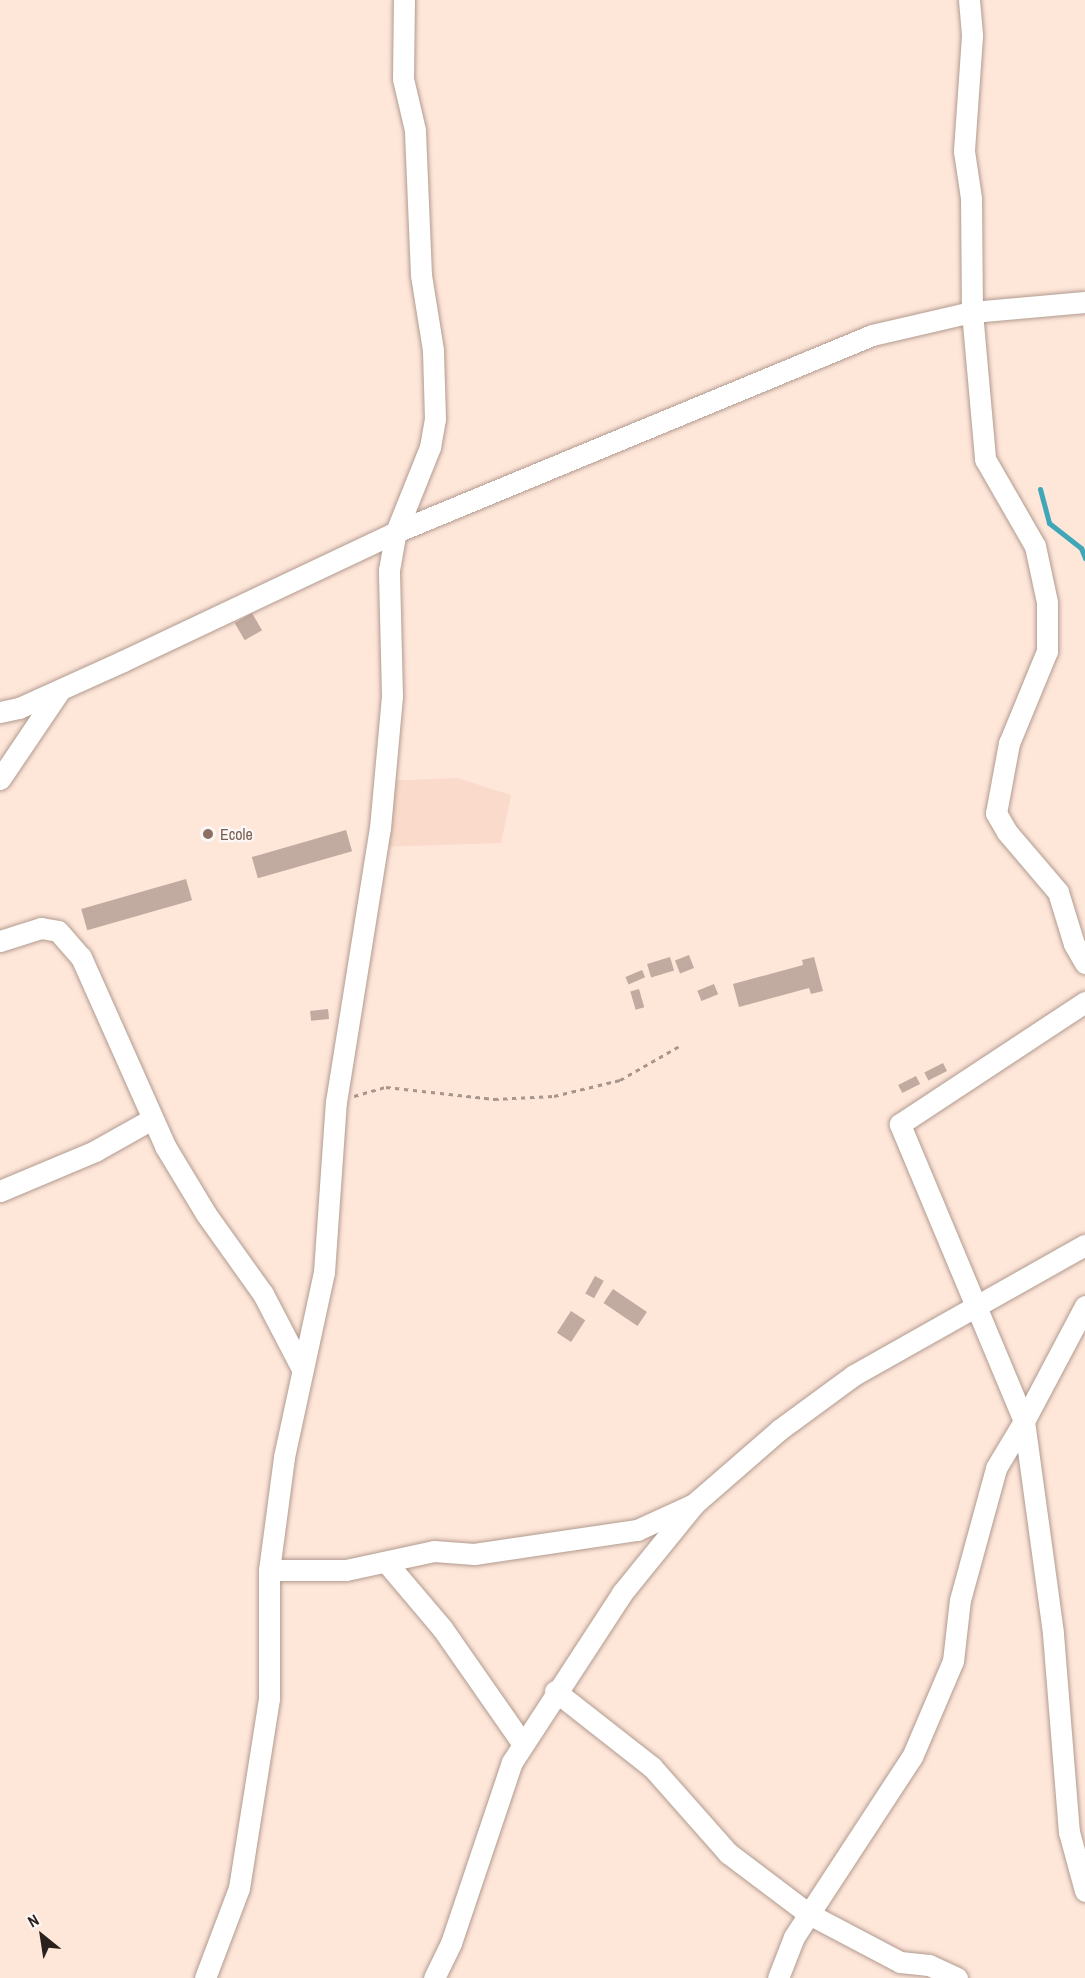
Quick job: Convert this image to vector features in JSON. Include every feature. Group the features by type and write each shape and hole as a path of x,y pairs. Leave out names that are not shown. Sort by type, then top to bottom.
{"street":[{"path":"206,1978 239,1888 269,1698 269,1570 284,1457 324,1272 336,1102 380,828 392,696 388,570 396,532 430,447 435,419 433,350 421,275 415,130 403,79 404,0"},
{"path":"969,0 972,36 964,151 971,198 972,312 985,459 1035,546 1047,602 1047,651 1009,743 996,813 1007,832 1058,892 1074,944 1085,963"},
{"path":"0,712 60,689 396,532 872,335 972,312 1085,302"},
{"path":"0,779 60,689"},
{"path":"0,941 41,928 58,931 81,957 152,1119 206,1214 263,1294 302,1369"},
{"path":"1085,1002 900,1124 978,1306 1024,1421 1050,1611 1069,1832 1085,1891"},
{"path":"0,1191 95,1151 152,1119"},
{"path":"434,1978 452,1943 512,1762 555,1691 622,1593 694,1504 779,1430 854,1375 1085,1245"},
{"path":"778,1978 794,1937 912,1757 953,1661 960,1600 996,1468 1024,1421 1085,1306"},
{"path":"269,1570 346,1570 434,1551 474,1554 637,1530 694,1504"},
{"path":"386,1562 442,1628 523,1744"},
{"path":"555,1691 651,1767 728,1853 809,1914 900,1962 929,1965 957,1978"},
{"path":"1068,1801 1085,1788"}],"path":[{"path":"336,1102 386,1087 494,1099 554,1096 620,1080 681,1045"}],"shaded area":[{"path":"457,778 511,795 501,843 377,847 385,781"}],"building":[{"path":"252,613 262,630 245,640 235,623"},
{"path":"346,830 352,851 258,878 252,857"},
{"path":"186,879 192,900 87,930 81,909"},
{"path":"689,955 694,968 680,973 675,960"},
{"path":"670,957 674,970 651,977 647,964"},
{"path":"814,957 823,991 811,994 809,988 739,1007 733,984 803,965 802,960"},
{"path":"642,970 645,977 629,984 625,977"},
{"path":"714,984 718,994 701,1001 697,991"},
{"path":"639,989 644,1007 636,1010 630,991"},
{"path":"328,1009 329,1019 311,1021 310,1011"},
{"path":"943,1063 947,1071 928,1081 924,1073"},
{"path":"916,1076 920,1084 902,1093 898,1085"},
{"path":"595,1276 604,1281 594,1298 585,1293"},
{"path":"613,1289 647,1312 637,1326 603,1303"},
{"path":"571,1311 585,1320 571,1342 557,1333"}],"waterway":[{"path":"1040,489 1049,523 1081,548 1085,558"}],"place":[{"name":"Ecole","path":"208,834"}]}
